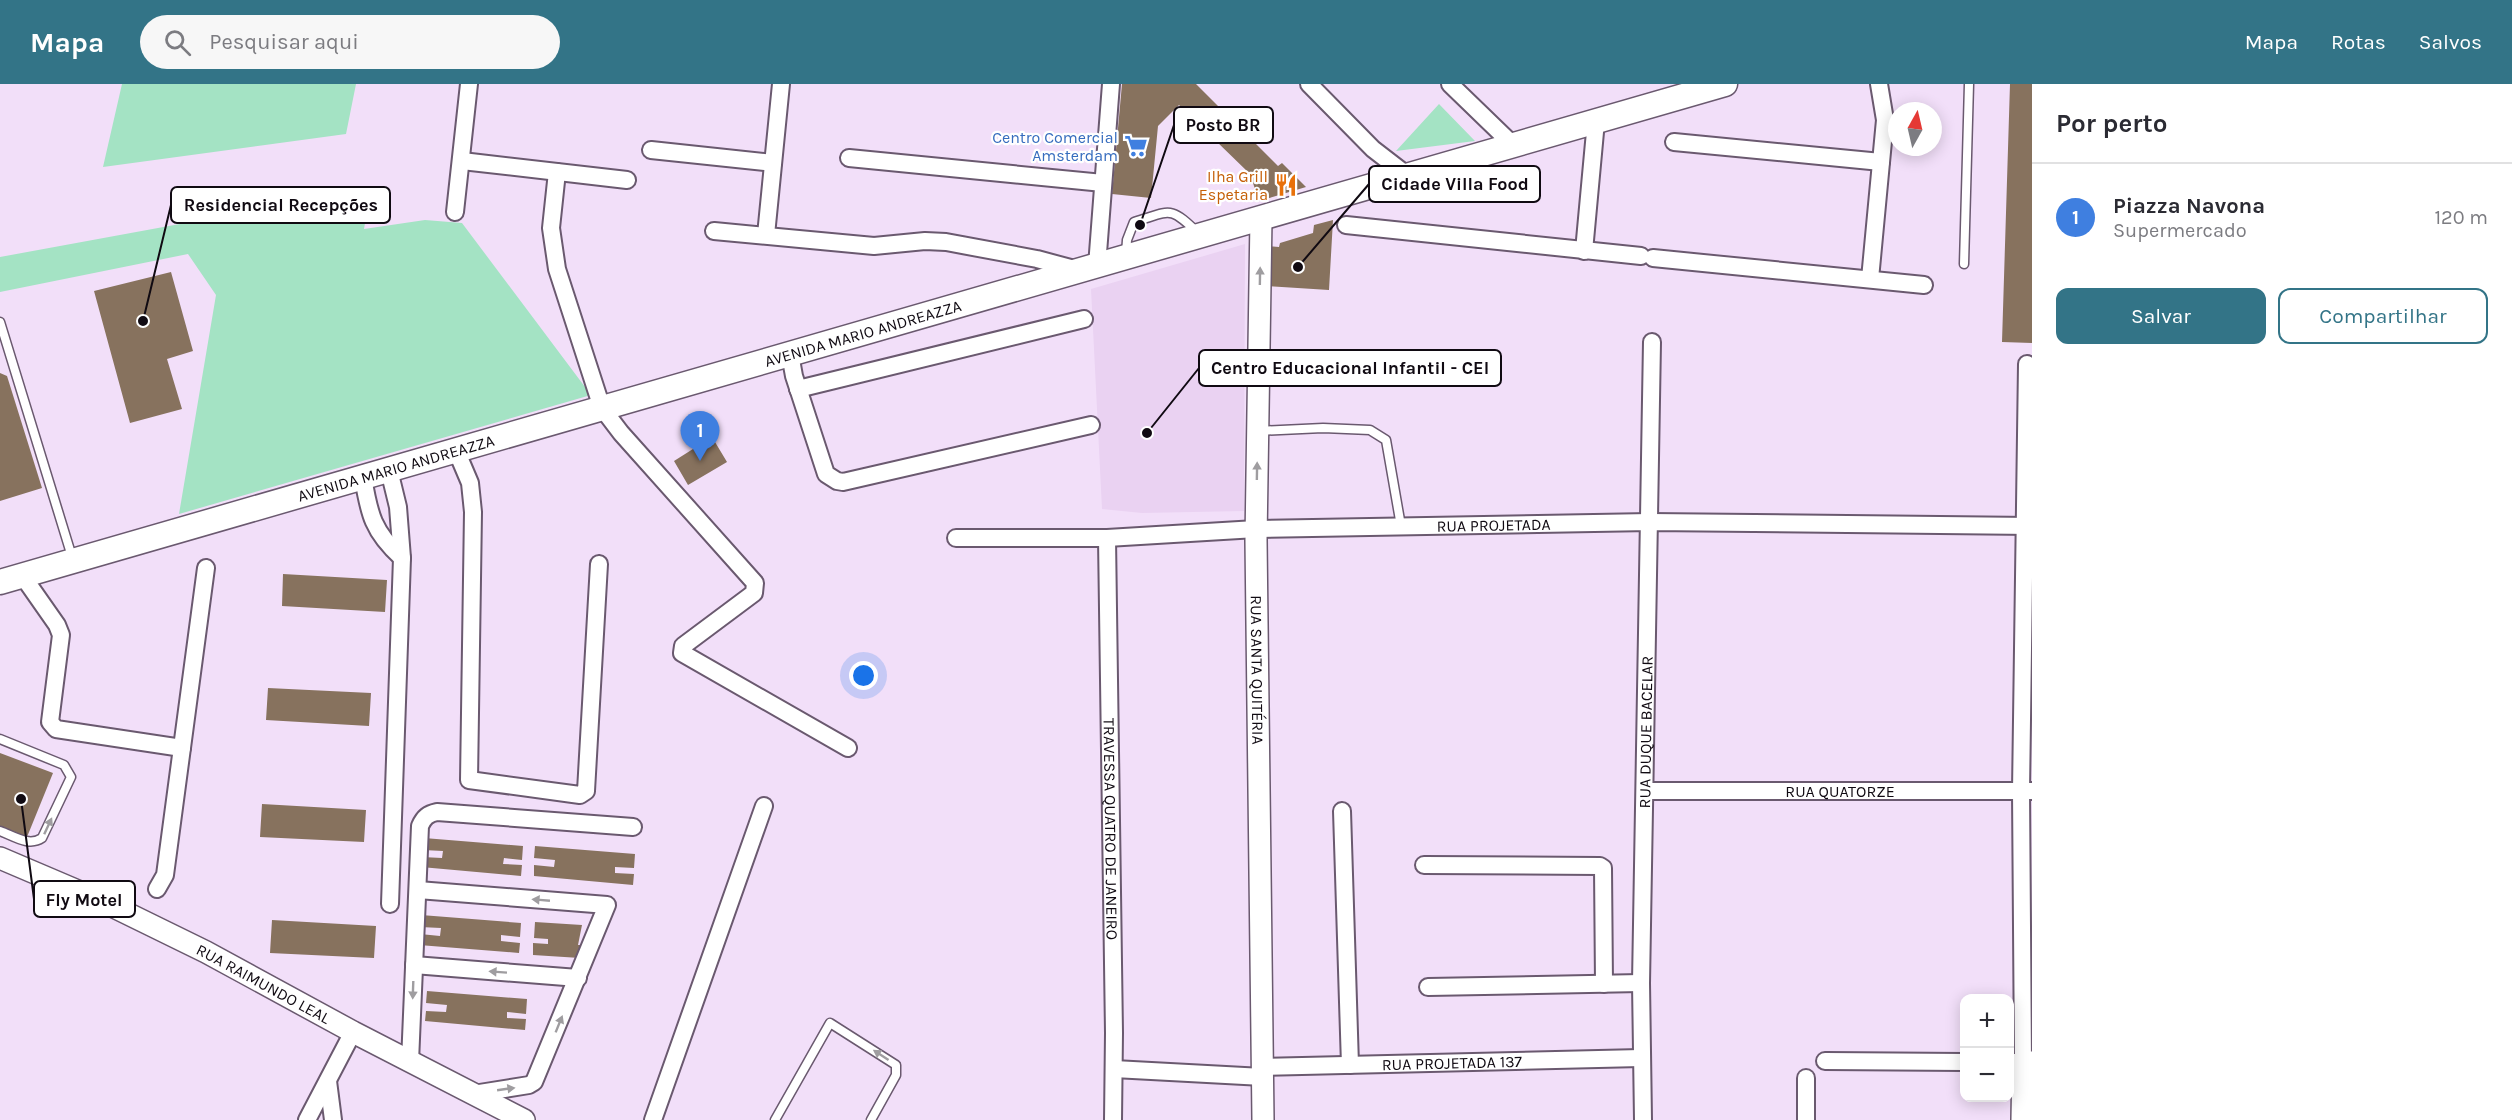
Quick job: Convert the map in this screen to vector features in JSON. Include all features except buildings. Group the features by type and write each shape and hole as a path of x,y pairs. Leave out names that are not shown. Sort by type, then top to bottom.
{"main road":[{"name":"AVENIDA MARIO ANDREAZZA","path":"11,579 1725,84"}],"street":[{"path":"455,212 469,84"},
{"path":"766,235 781,84"},
{"path":"714,231 874,246 925,241 946,242 1088,268 1104,183 1111,84"},
{"path":"1310,84 1372,149 1408,176"},
{"path":"1450,84 1513,145"},
{"path":"1870,279 1885,120 1879,84"},
{"path":"1584,251 1596,121"},
{"path":"1674,142 1881,162"},
{"path":"651,150 773,163"},
{"path":"849,158 1104,183"},
{"path":"462,161 627,180"},
{"path":"557,172 551,228 557,269 602,408 621,433 755,583 754,593 683,646 682,653 848,748"},
{"name":"RUA SANTA QUITÉRIA","path":"1261,218 1256,529 1263,1120"},
{"path":"1346,225 1924,285"},
{"path":"798,389 1084,319"},
{"name":"RUA DUQUE BACELAR","path":"1643,1120 1641,983 1652,342"},
{"path":"790,354 798,389 826,474 837,481 843,482 1091,425"},
{"path":"2022,1120 2027,791 2027,364"},
{"path":"456,450 470,483 474,512 469,780 580,795 586,791 599,564"},
{"path":"389,470 398,507 402,558 390,904"},
{"path":"363,477 369,513 385,542 402,558"},
{"name":"RUA PROJETADA","path":"956,538 1107,538 1256,529 1650,522 2028,526"},
{"name":"TRAVESSA QUATRO DE JANEIRO","path":"1107,538 1113,1120"},
{"path":"157,889 165,875 206,568"},
{"path":"11,579 57,625 61,635 50,722 52,726 56,729 182,748"},
{"name":"RUA QUATORZE","path":"1646,791 2027,791"},
{"path":"653,1120 764,806"},
{"path":"1342,811 1350,1065"},
{"path":"410,1062 420,826 428,814 437,812 633,826"},
{"name":"RUA RAIMUNDO LEAL","path":"0,858 108,904 206,952 353,1032 524,1120"},
{"path":"1424,865 1600,866 1603,868 1604,984"},
{"path":"418,890 608,905 534,1082 473,1094"},
{"path":"414,965 578,978"},
{"path":"1428,987 1641,983"},
{"path":"307,1120 353,1032"},
{"name":"RUA PROJETADA 137","path":"1114,1069 1263,1072 1350,1065 1641,1058"},
{"path":"1826,1061 1960,1062"},
{"path":"1806,1078 1806,1120"},
{"path":"328,1081 333,1120"}],"lane":[{"path":"1964,264 1969,84"},
{"path":"0,322 73,561"},
{"path":"1257,431 1323,428 1370,430 1386,441 1401,526"},
{"path":"0,739 64,765 71,777 42,838 29,842 0,831"},
{"path":"776,1120 830,1023 896,1065 896,1075 871,1120"}],"shaded area":[{"path":"1245,244 1244,511 1142,513 1102,509 1091,289"}],"green space":[{"path":"122,84 356,84 346,134 103,167"},
{"path":"1439,104 1475,141 1396,151"},
{"path":"371,189 364,229 425,220 462,223 591,395 179,514 216,295 188,254 0,292 0,257"}],"place":[{"name":"Centro Comercial Amsterdam","path":"1136,146"},
{"name":"Ilha Grill Espetaria","path":"1286,185"},
{"name":"Posto BR","path":"1140,225"},
{"name":"Cidade Villa Food","path":"1298,267"},
{"name":"Residencial Recepções","path":"143,321"},
{"name":"Centro Educacional Infantil - CEI","path":"1147,433"},
{"name":"Piazza Navona","path":"700,461"},
{"name":"Fly Motel","path":"21,799"}]}
